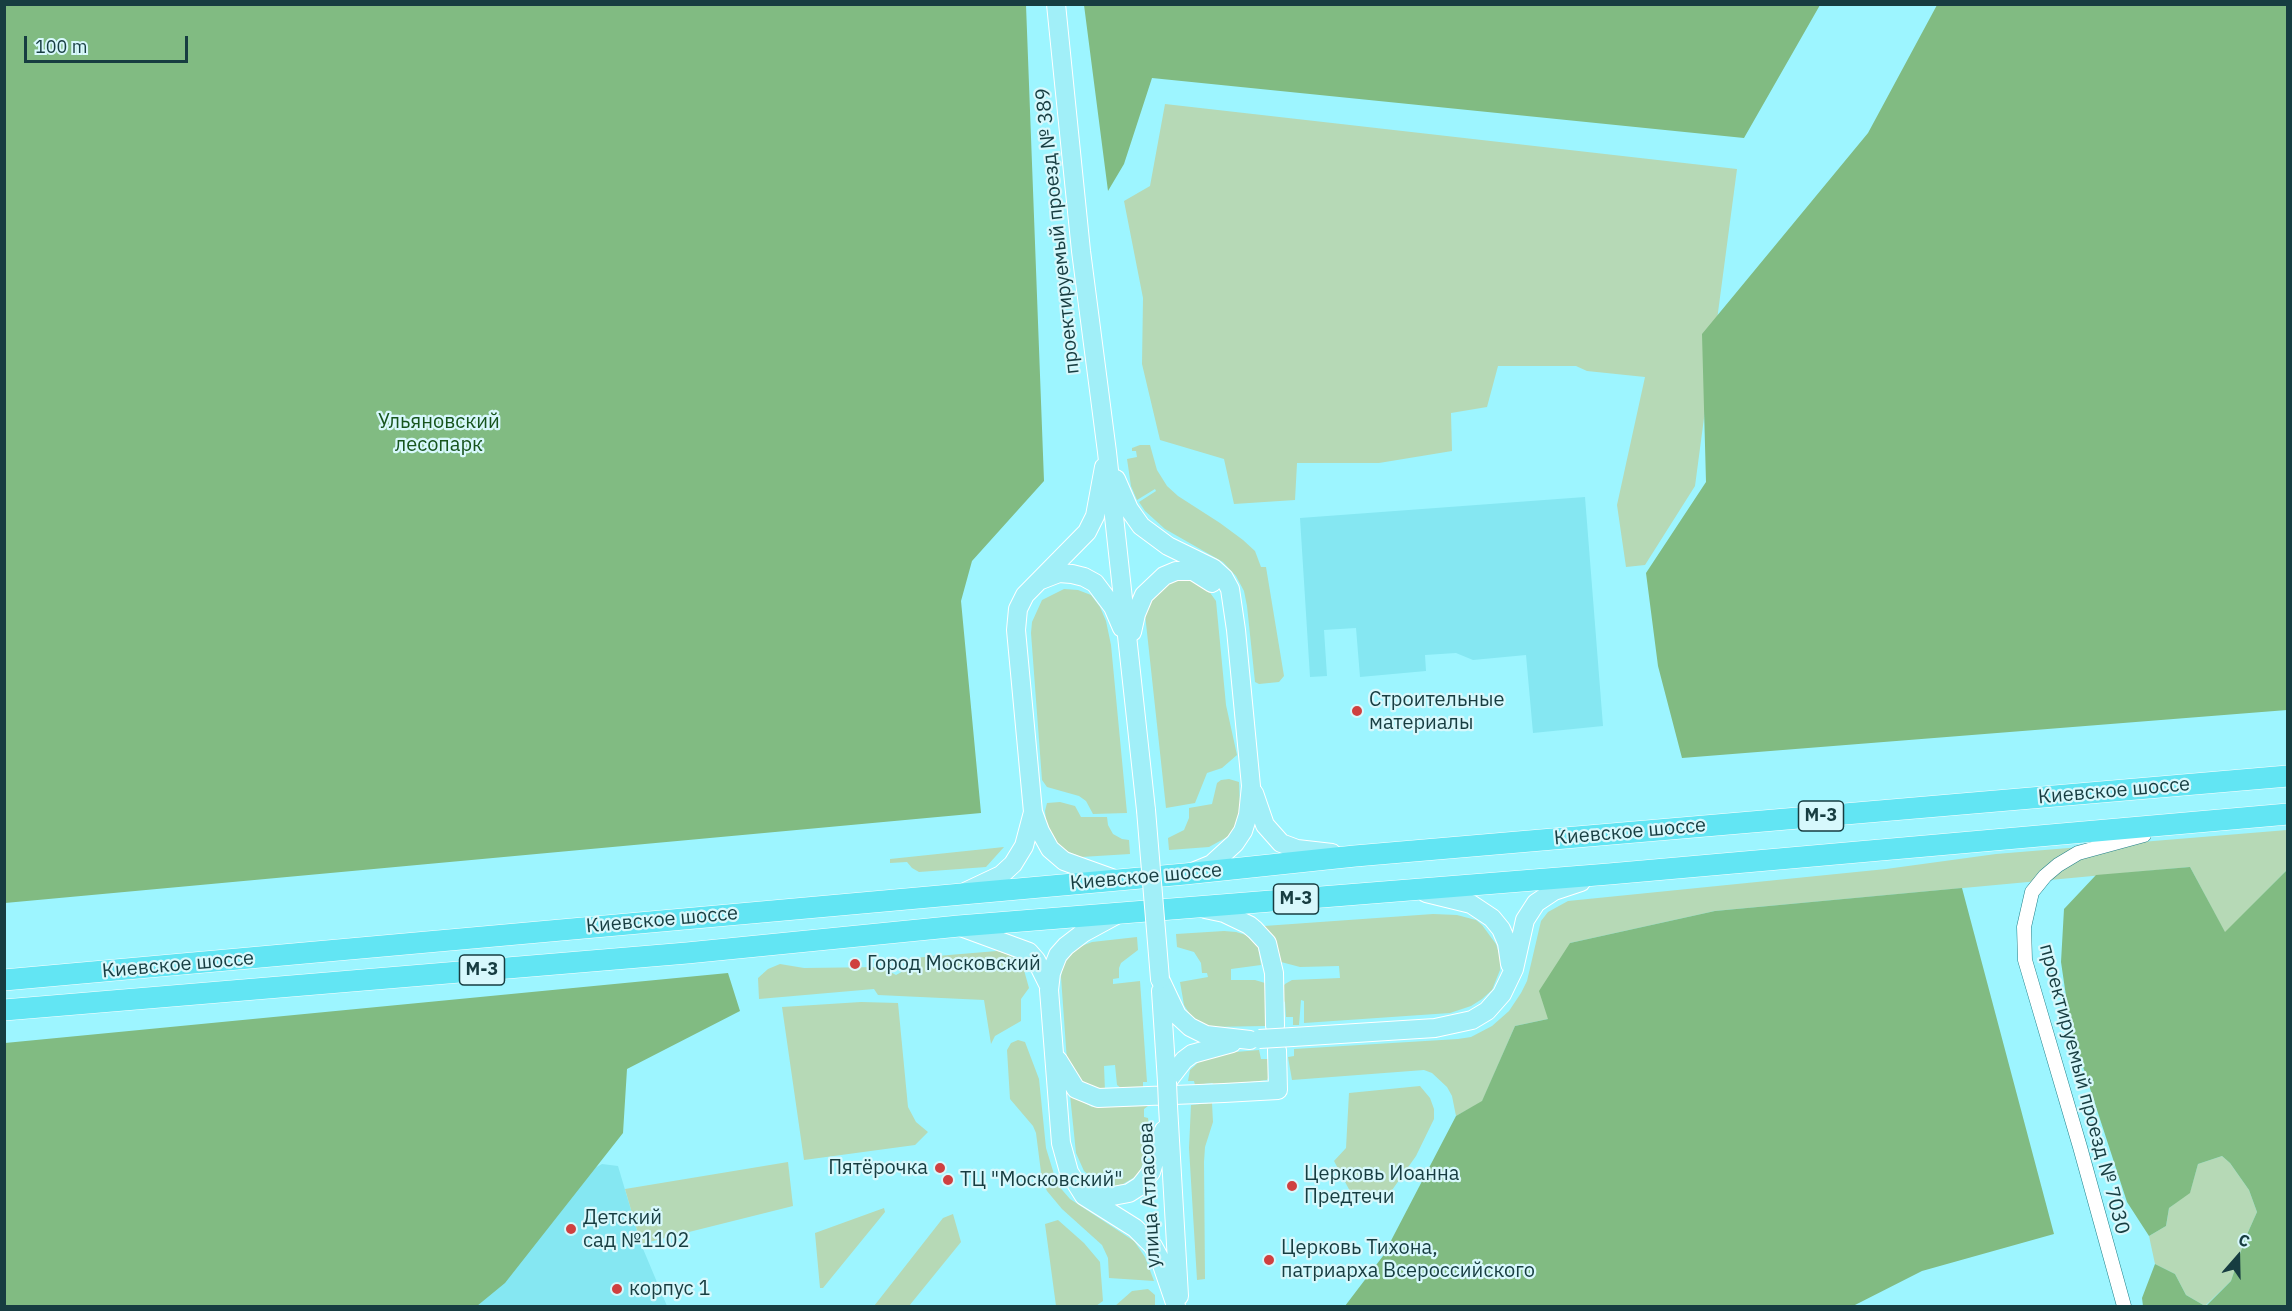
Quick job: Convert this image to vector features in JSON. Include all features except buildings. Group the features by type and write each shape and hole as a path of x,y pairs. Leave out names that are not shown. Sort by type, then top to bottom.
{"highway":[{"name":"Киевское шоссе","path":"4,980 1185,874 1354,856 2288,776"},
{"name":"Киевское шоссе","path":"4,1010 687,953 959,926 1609,874 2288,814"}],"main road":[{"name":"проектируемый проезд № 389","path":"1056,4 1081,252 1107,452"},
{"path":"1107,452 1095,516 1087,532 1030,588 1018,609 1016,630 1033,812 1046,842 1058,857 1071,864 1119,880"},
{"path":"1107,452 1120,490 1136,521 1160,541 1208,565 1220,574 1228,583 1234,608 1251,786 1248,815 1240,838 1212,864 1185,874"},
{"name":"улица Атласова","path":"1107,452 1146,810 1167,1082 1178,1306"},
{"path":"1129,646 1136,614 1144,595 1160,579 1176,571 1193,571 1202,576 1214,585 1234,608"},
{"path":"1030,588 1049,576 1059,573 1078,575 1095,583 1113,607 1129,646"},
{"path":"1251,786 1265,825 1281,843 1297,849 1354,856"},
{"path":"959,894 1000,875 1013,864 1024,846 1033,812"},
{"path":"1160,979 1178,1015 1190,1027 1206,1035 1254,1039 1449,1026 1472,1020 1487,1011 1502,994 1514,969 1525,920 1536,903 1560,888 1609,874"},
{"path":"1406,890 1456,899 1477,907 1492,918 1501,929 1510,958 1502,994"},
{"path":"1185,908 1206,909 1224,914 1249,925 1262,936 1272,959 1275,1026"},
{"path":"1048,984 1055,961 1066,946 1083,933 1119,913"},
{"path":"959,926 1029,952 1036,960 1048,984 1065,1163 1084,1196 1135,1228 1148,1240 1160,1259 1178,1306"},
{"path":"1167,1082 1184,1060 1192,1054 1254,1039"},
{"path":"1054,1054 1076,1089 1085,1095 1104,1099 1278,1090 1277,1050"},
{"path":"1072,1177 1095,1192 1108,1196 1119,1196 1135,1190 1144,1183 1151,1172 1168,1110"}],"street":[{"name":"проектируемый проезд № 7030","path":"2124,1306 2025,960 2026,908 2032,892 2044,876 2078,853 2134,837 2205,822"}],"shaded area":[{"path":"1585,497 1603,726 1533,733 1526,655 1473,660 1456,653 1425,655 1426,671 1360,677 1356,628 1324,630 1327,676 1310,677 1300,518"},
{"name":"Детский сад №1102","path":"602,1164 618,1166 641,1244 667,1306 387,1306 503,1219"}],"green space":[{"name":"Ульяновский лесопарк","path":"5,4 1026,5 1044,481 972,561 961,601 981,813 5,903"},
{"path":"1084,4 1820,5 1744,138 1152,78 1124,164 1108,191"},
{"path":"1937,5 2287,5 2287,710 1682,758 1658,666 1646,573 1706,482 1702,334 1868,133"},
{"path":"1165,104 1737,169 1695,486 1645,565 1626,567 1617,505 1645,377 1587,371 1576,366 1498,366 1487,407 1451,413 1452,451 1379,463 1297,463 1295,500 1234,504 1224,459 1160,440 1142,364 1143,298 1124,201 1150,186"},
{"path":"1150,445 1157,470 1167,486 1243,540 1255,551 1261,567 1266,567 1284,676 1279,682 1259,684 1255,682 1247,606 1244,591 1236,576 1223,562 1165,529 1145,511 1139,502 1156,491 1155,489 1137,500 1131,486 1127,459 1137,457 1136,451 1132,451 1132,448"},
{"path":"1187,578 1206,587 1216,601 1226,705 1237,755 1222,768 1207,773 1195,803 1166,808 1145,614 1151,599 1169,581"},
{"path":"1064,589 1078,590 1091,595 1106,621 1111,645 1127,813 1093,814 1086,801 1079,796 1047,787 1042,780 1032,622 1042,600"},
{"path":"1229,779 1239,782 1240,808 1237,826 1229,836 1209,847 1169,850 1168,838 1184,830 1189,818 1189,808 1212,804 1217,783"},
{"path":"1060,802 1075,806 1081,817 1107,817 1113,834 1129,840 1130,854 1081,857 1062,849 1047,828 1045,811 1047,803"},
{"path":"2287,830 2287,870 2225,933 2190,867 1715,911 1570,943 1548,1019 1515,1026 1482,1102 1456,1116 1452,1096 1447,1087 1432,1073 1424,1070 1292,1080 1288,1057 1294,1056 1294,1049 1458,1039 1471,1037 1492,1026 1509,1011 1527,981 1541,921 1548,912 1568,901 1886,869 1996,854"},
{"path":"1004,847 986,867 919,872 907,862 890,863 890,859"},
{"path":"2190,867 2225,932 2287,870 2287,1306 2206,1306 2231,1281 2257,1212 2249,1190 2230,1163 2222,1156 2198,1164 2190,1193 2169,1208 2166,1226 2149,1236 2127,1202 2071,1030 2061,962 2064,909 2096,875"},
{"path":"1962,888 2054,1234 1922,1271 1853,1306 1345,1306 1383,1256 1456,1116 1482,1101 1515,1026 1548,1019 1539,991 1570,943 1715,911"},
{"path":"1433,914 1457,915 1476,920 1496,944 1500,957 1500,970 1492,990 1482,999 1471,1006 1450,1013 1304,1023 1304,1001 1301,1000 1299,1025 1293,1025 1293,1017 1286,1017 1285,1002 1282,1000 1282,988 1285,984 1292,980 1340,978 1339,966 1300,967 1281,962 1272,938 1264,926"},
{"path":"1224,931 1246,935 1258,947 1261,965 1231,969 1231,980 1255,980 1265,983 1265,1026 1208,1027 1191,1016 1184,1005 1180,982 1208,977 1207,973 1202,973 1201,963 1194,952 1177,947 1176,934"},
{"path":"1137,937 1138,950 1121,963 1119,978 1113,979 1113,984 1140,981 1147,1082 1143,1082 1143,1090 1121,1088 1117,1085 1115,1065 1104,1066 1105,1091 1080,1082 1067,1061 1061,977 1063,966 1073,951 1079,947 1092,942"},
{"path":"997,951 1022,963 1029,988 1021,999 1021,1021 995,1036 991,1044 984,1000 878,995 874,989 759,999 758,978 768,969 780,964 804,968 881,967 896,975 907,969 908,959"},
{"path":"728,973 740,1011 627,1069 623,1133 505,1283 477,1306 5,1306 5,1043"},
{"path":"861,1002 898,1003 908,1107 916,1122 928,1132 915,1145 804,1160 782,1007"},
{"path":"1018,1040 1025,1042 1039,1079 1046,1148 1057,1184 1070,1199 1134,1241 1145,1257 1154,1281 1109,1278 1108,1258 1102,1245 1062,1209 1047,1191 1042,1180 1036,1133 1033,1126 1010,1099 1007,1050 1011,1043"},
{"path":"1259,1050 1261,1059 1268,1059 1269,1076 1267,1080 1217,1086 1212,1083 1195,1085 1194,1081 1188,1081 1190,1070 1200,1061 1224,1053"},
{"path":"1420,1086 1430,1098 1434,1109 1434,1119 1416,1156 1390,1193 1371,1202 1352,1195 1334,1161 1346,1148 1349,1093"},
{"path":"1070,1095 1092,1107 1148,1106 1144,1109 1144,1117 1148,1118 1149,1126 1147,1154 1138,1175 1123,1184 1110,1187 1099,1184 1084,1171 1076,1153"},
{"path":"1212,1103 1213,1122 1205,1147 1204,1162 1205,1279 1197,1280 1189,1148 1191,1105"},
{"path":"2222,1156 2230,1163 2249,1190 2257,1212 2231,1281 2205,1306 2186,1295 2175,1274 2155,1264 2149,1236 2166,1226 2169,1208 2190,1192 2198,1164"},
{"path":"788,1162 793,1206 641,1244 625,1189"},
{"path":"884,1208 885,1212 823,1288 820,1288 815,1233"},
{"path":"953,1214 961,1242 909,1306 874,1306 943,1218"},
{"path":"1058,1220 1084,1243 1100,1262 1103,1301 1096,1306 1056,1306 1045,1224"},
{"path":"2155,1264 2175,1274 2186,1295 2205,1306 2143,1306 2142,1298"},
{"path":"1148,1289 1155,1295 1155,1306 1115,1306 1132,1291"}],"place":[{"name":"Строительные материалы","path":"1357,711"},
{"name":"Город Московский","path":"855,964"},
{"name":"Пятёрочка","path":"940,1168"},
{"name":"ТЦ \"Московский\"","path":"948,1180"},
{"name":"Церковь Иоанна Предтечи","path":"1292,1186"},
{"name":"Детский сад №1102","path":"571,1229"},
{"name":"Церковь Тихона, патриарха Всероссийского","path":"1269,1260"},
{"name":"корпус 1","path":"617,1289"}]}
